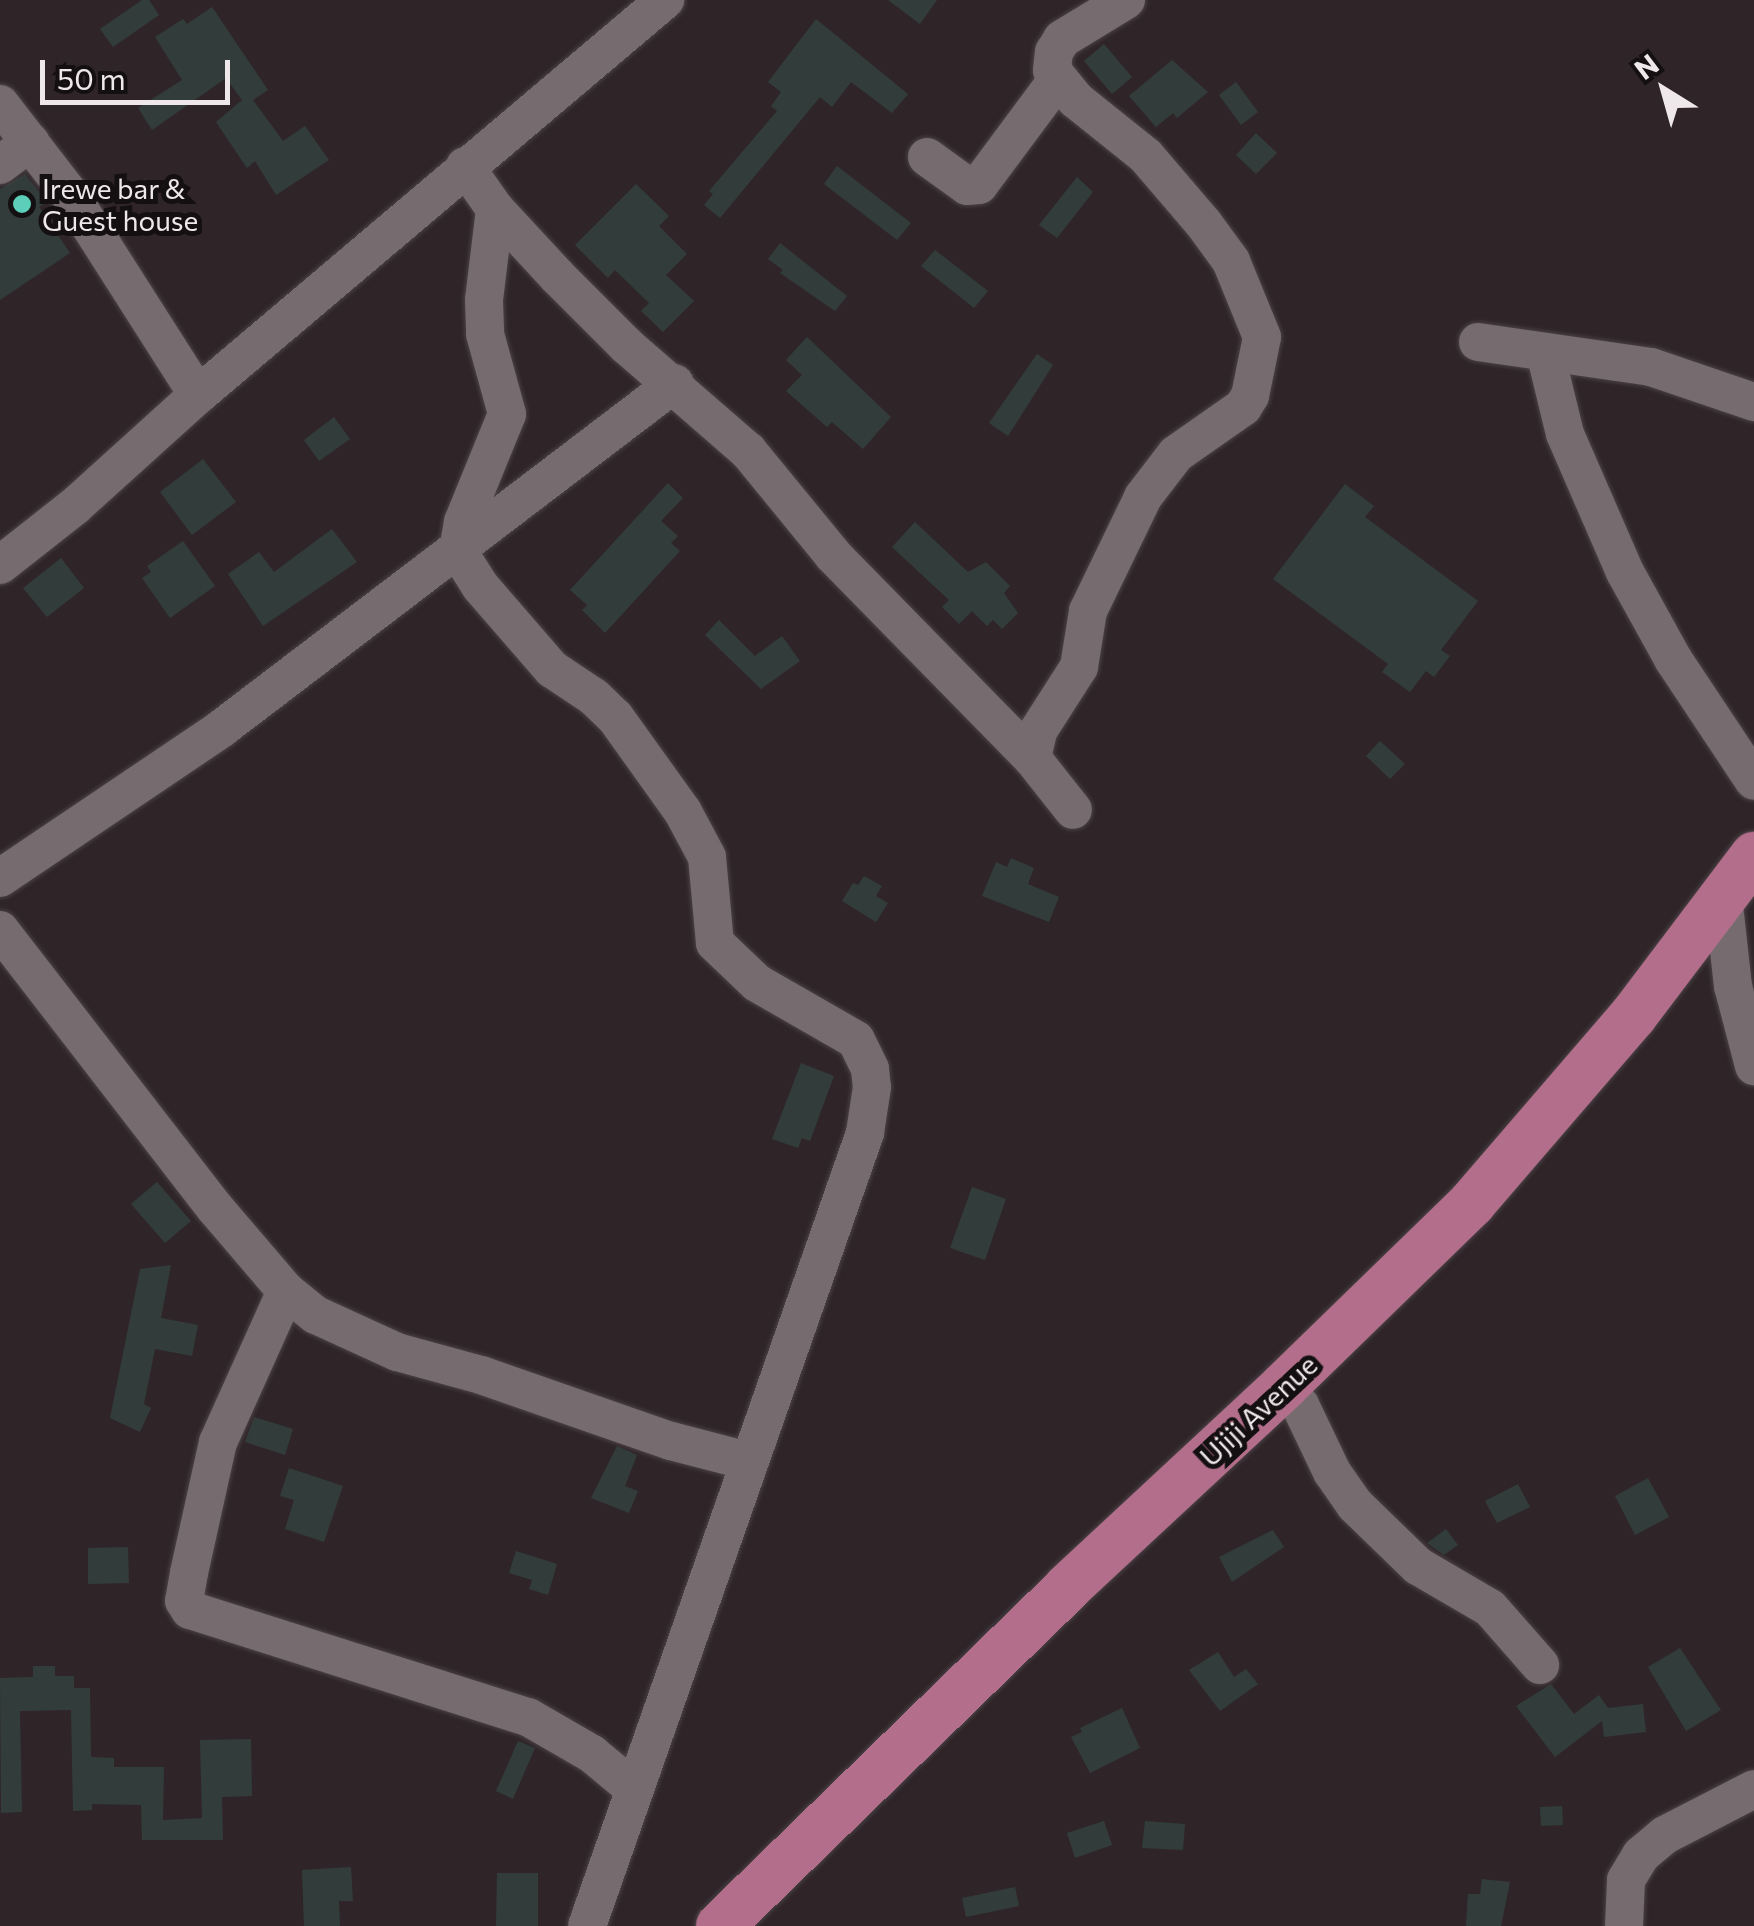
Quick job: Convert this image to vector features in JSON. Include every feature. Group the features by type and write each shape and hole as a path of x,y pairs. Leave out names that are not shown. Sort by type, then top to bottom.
{"main road":[{"name":"Ujiji Avenue","path":"720,1926 1068,1587 1284,1386 1472,1203 1633,1016 1754,856"}],"street":[{"path":"0,564 74,506 465,166 664,0"},
{"path":"1032,758 1038,731 1079,667 1088,611 1144,497 1176,454 1250,396 1262,337 1231,261 1204,224 1146,156 1058,80 1052,60 1062,39 1126,0"},
{"path":"927,157 968,186 979,185 1058,80"},
{"path":"0,104 71,196 198,395"},
{"path":"0,165 30,142"},
{"path":"465,166 495,208 627,346 675,383 748,451 833,555 1032,758 1073,810"},
{"path":"495,208 484,300 485,334 507,414 463,522 458,551 480,586 552,668 615,717 683,812 708,857 715,943 757,983 856,1040 870,1069 871,1110 865,1133 586,1926"},
{"path":"1478,342 1651,368 1754,402"},
{"path":"1545,352 1566,434 1625,572 1691,688 1754,781"},
{"path":"0,878 222,728 675,383"},
{"path":"1722,896 1733,986 1754,1066"},
{"path":"0,930 173,1155 286,1291 316,1315 397,1352 480,1374 671,1441 748,1460"},
{"path":"286,1291 218,1442 188,1573 184,1601 190,1610 528,1717 592,1754 634,1789"},
{"path":"1284,1386 1300,1405 1332,1472 1355,1504 1418,1566 1490,1608 1540,1665"},
{"path":"1624,1926 1626,1880 1640,1854 1665,1835 1754,1789"}],"building":[{"path":"142,0 149,0 159,15 113,47 100,29"},
{"path":"888,0 937,0 920,24"},
{"path":"212,7 268,90 253,100 283,141 305,126 329,160 276,195 255,161 247,168 216,122 242,100 226,78 152,130 138,108 182,80 155,37 183,19 187,24"},
{"path":"816,19 908,94 892,113 851,82 832,107 820,97 720,218 704,205 713,194 709,191 777,111 771,106 781,92 768,82"},
{"path":"1104,44 1132,77 1112,94 1084,61"},
{"path":"1172,60 1208,92 1177,118 1173,113 1156,127 1129,96"},
{"path":"1236,82 1258,112 1241,125 1219,95"},
{"path":"1256,133 1277,153 1256,174 1236,155"},
{"path":"837,166 911,223 897,240 824,184"},
{"path":"25,174 47,202 39,207 70,253 0,300 0,189"},
{"path":"1077,177 1093,192 1057,238 1039,225"},
{"path":"636,184 669,216 659,226 687,254 666,275 694,301 663,332 641,311 649,303 615,270 608,278 575,245"},
{"path":"780,243 847,296 835,311 780,273 783,270 768,259"},
{"path":"935,250 988,291 974,308 921,266"},
{"path":"807,337 891,417 863,449 832,422 827,427 786,391 802,375 786,360"},
{"path":"1037,354 1053,365 1008,436 989,423"},
{"path":"334,417 350,439 319,461 304,440"},
{"path":"203,459 236,502 192,535 160,492"},
{"path":"668,483 683,498 661,521 678,536 671,543 680,551 605,633 582,610 587,605 570,590"},
{"path":"1345,484 1374,506 1365,517 1478,601 1441,650 1450,656 1434,677 1426,671 1410,692 1382,672 1388,664 1273,579"},
{"path":"915,522 968,572 986,562 1010,586 1004,593 1018,613 1002,629 993,620 987,626 972,611 959,624 942,607 949,600 892,547"},
{"path":"332,529 357,562 263,626 228,574 259,552 274,572"},
{"path":"183,541 215,586 170,618 142,578 151,572 147,566"},
{"path":"61,558 84,588 47,617 23,588"},
{"path":"719,620 755,656 782,636 800,661 761,689 705,635"},
{"path":"1380,741 1405,764 1390,779 1366,756"},
{"path":"1011,858 1034,868 1028,884 1059,897 1049,922 982,896 996,862 1007,867"},
{"path":"864,876 882,886 876,896 888,903 876,922 842,901 853,883 858,885"},
{"path":"801,1063 834,1076 810,1141 802,1138 798,1148 772,1139"},
{"path":"157,1182 191,1221 165,1243 131,1204"},
{"path":"972,1187 1006,1199 985,1260 950,1248"},
{"path":"171,1265 161,1318 198,1325 192,1356 155,1349 144,1404 151,1408 140,1432 110,1418 140,1269"},
{"path":"254,1417 293,1429 285,1455 245,1442"},
{"path":"617,1446 637,1455 625,1486 638,1491 629,1513 591,1498"},
{"path":"289,1468 343,1486 324,1542 285,1529 294,1500 280,1496"},
{"path":"1648,1478 1669,1517 1635,1535 1615,1496"},
{"path":"1518,1484 1530,1507 1497,1523 1485,1501"},
{"path":"1446,1529 1458,1545 1444,1555 1427,1543"},
{"path":"1273,1530 1284,1547 1232,1582 1219,1557"},
{"path":"128,1547 129,1583 88,1584 88,1548"},
{"path":"516,1551 557,1564 548,1595 529,1589 532,1580 509,1573"},
{"path":"1680,1648 1721,1710 1686,1731 1648,1667"},
{"path":"1218,1652 1234,1677 1246,1669 1258,1684 1220,1711 1189,1670"},
{"path":"33,1666 55,1666 55,1676 74,1676 74,1688 90,1688 91,1757 114,1758 114,1767 164,1767 163,1820 202,1818 200,1740 251,1739 252,1796 222,1797 223,1840 142,1840 141,1805 92,1804 92,1810 73,1811 71,1710 20,1711 22,1812 1,1813 0,1678 33,1677"},
{"path":"1551,1684 1574,1714 1599,1695 1608,1708 1643,1704 1646,1732 1604,1737 1602,1721 1555,1757 1516,1706"},
{"path":"1122,1708 1140,1748 1090,1773 1071,1737 1082,1732 1080,1728"},
{"path":"518,1741 535,1748 513,1799 496,1791"},
{"path":"1562,1806 1563,1825 1541,1826 1540,1807"},
{"path":"1104,1821 1112,1845 1075,1858 1067,1833"},
{"path":"1145,1821 1185,1824 1183,1850 1142,1848"},
{"path":"351,1867 353,1901 339,1901 340,1926 304,1926 302,1870"},
{"path":"497,1873 538,1873 538,1926 496,1926"},
{"path":"1482,1879 1510,1882 1501,1926 1466,1926 1468,1894 1480,1894"},
{"path":"1015,1887 1019,1906 966,1917 962,1898"}],"place":[{"name":"Irewe bar & Guest house","path":"22,204"}]}
